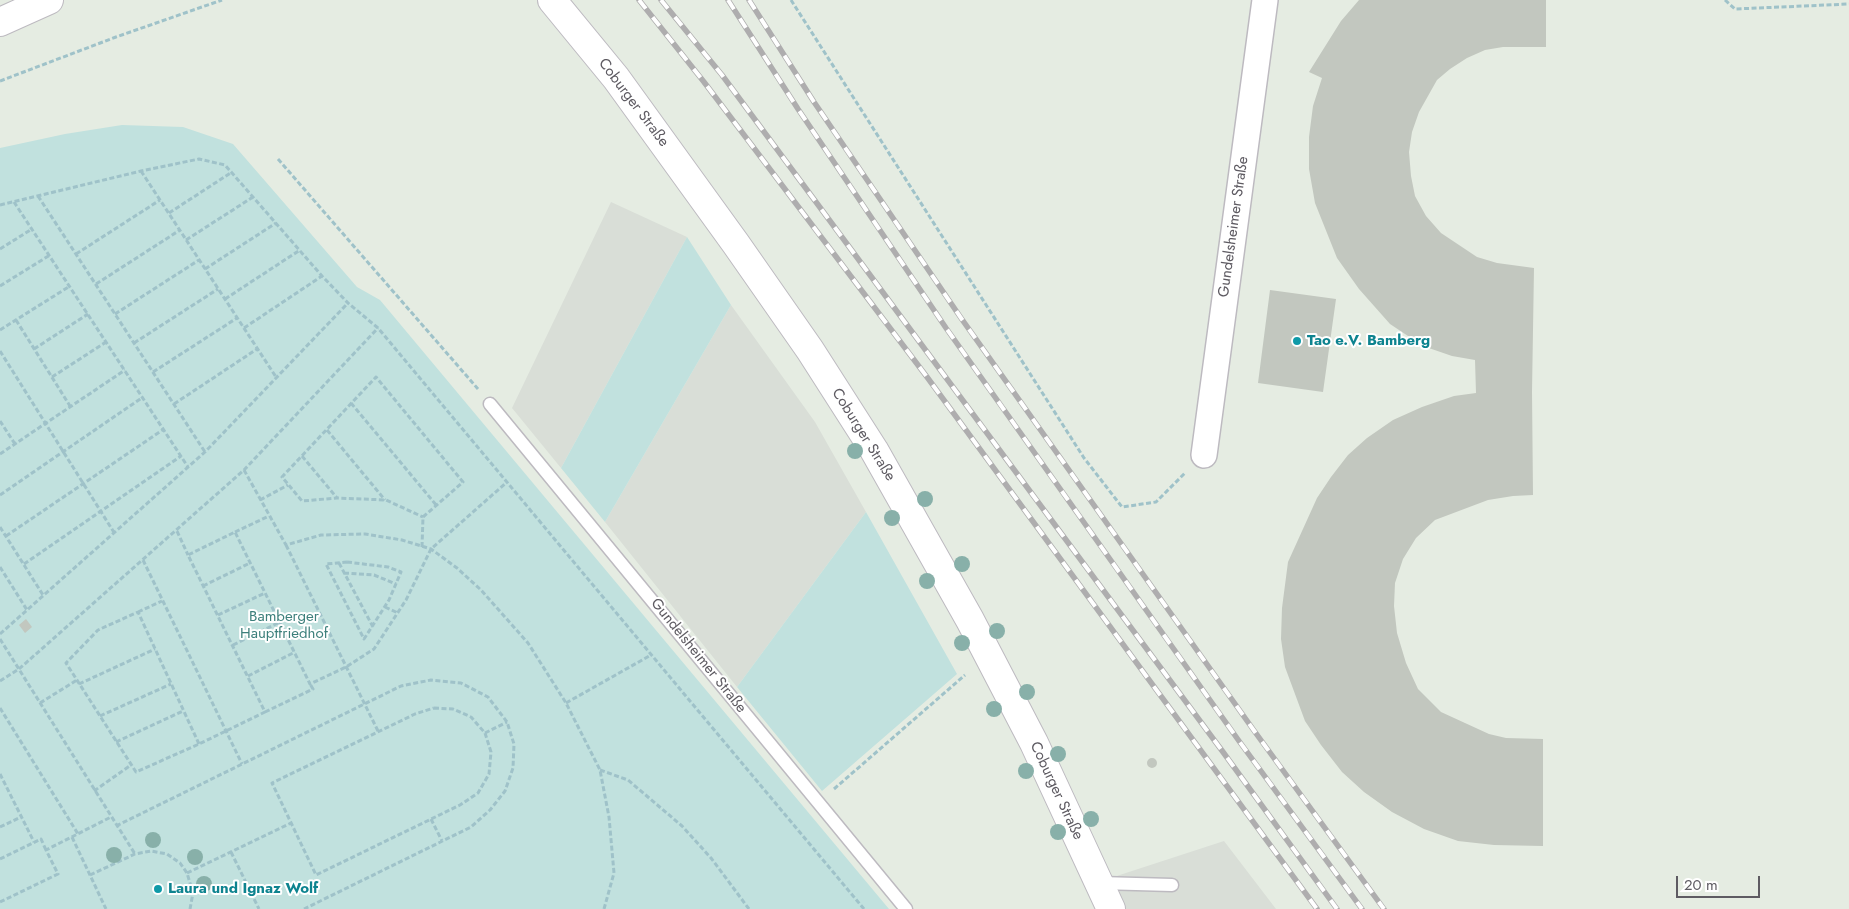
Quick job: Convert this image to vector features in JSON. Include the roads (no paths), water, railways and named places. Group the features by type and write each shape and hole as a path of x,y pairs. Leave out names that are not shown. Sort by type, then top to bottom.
{"street":[{"path":"0,22 49,0"},
{"name":"Coburger Straße","path":"552,0 616,78 736,244 810,350 874,450 975,629 1034,743 1111,909"},
{"name":"Gundelsheimer Straße","path":"1204,454 1264,0"}],"lane":[{"name":"Gundelsheimer Straße","path":"490,404 906,909"},
{"path":"1100,883 1172,885"}],"railway":[{"path":"639,0 704,82 927,377 1317,909"},
{"path":"661,0 722,75 1337,909"},
{"path":"728,0 798,109 946,328 1239,741 1362,909"},
{"path":"749,0 814,102 961,318 1255,732 1384,909"}],"place":[{"name":"Tao e.V. Bamberg","path":"1297,341"},
{"name":"Laura und Ignaz Wolf","path":"158,889"}],"park label":[{"name":"Bamberger Hauptfriedhof","path":"284,626"}]}
